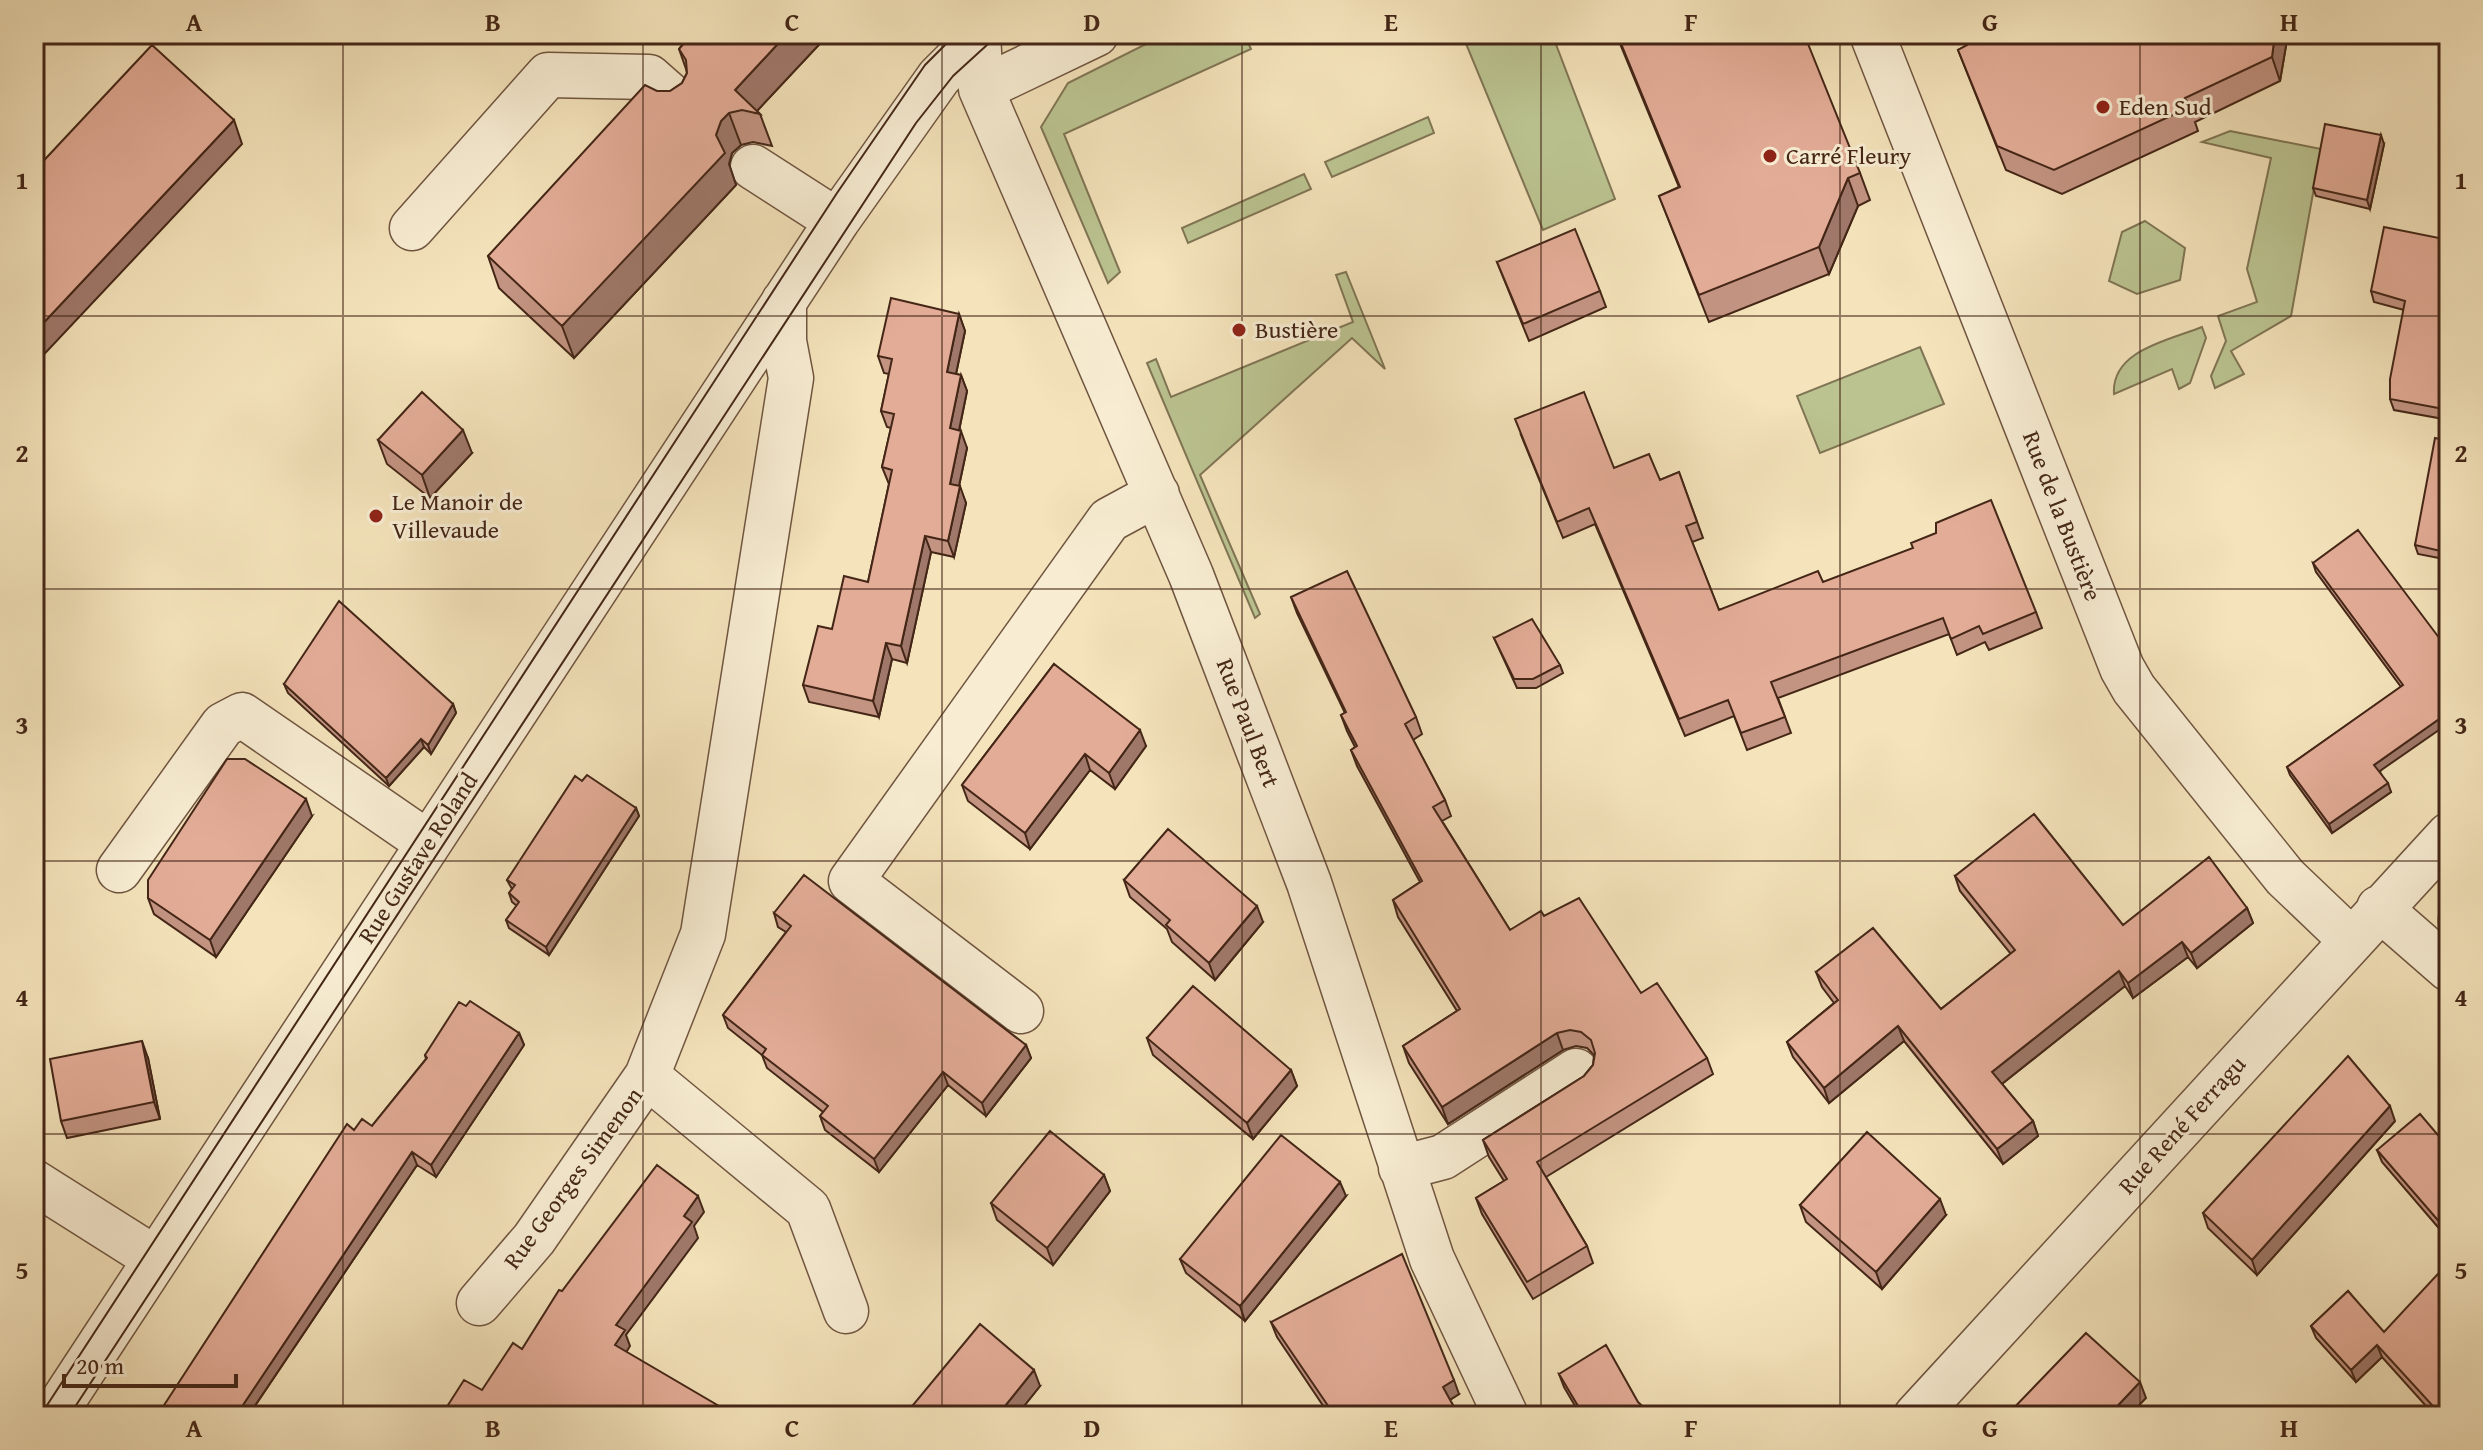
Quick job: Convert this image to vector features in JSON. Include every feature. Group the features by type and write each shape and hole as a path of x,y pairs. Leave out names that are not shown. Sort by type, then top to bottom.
{"street":[{"path":"981,89 1096,34"},
{"name":"Rue de la Bustière","path":"1872,34 2122,668 2134,689 2285,877 2350,939"},
{"name":"Rue Paul Bert","path":"978,36 981,89 1157,494 1309,883 1432,1259 1506,1416"},
{"name":"Rue Gustave Roland","path":"53,1416 837,221 939,77 978,36"},
{"path":"412,228 548,75 649,77 674,99"},
{"path":"753,167 779,187 837,221"},
{"path":"647,1076 703,934 791,378 784,341 784,301"},
{"path":"1021,1011 851,881 1109,520 1157,494"},
{"path":"119,870 223,725 242,715 428,843"},
{"name":"Rue René Ferragu","path":"1916,1416 2350,939 2449,835"},
{"path":"2379,908 2449,969"},
{"path":"1401,1168 1443,1157 1576,1071"},
{"name":"Rue Georges Simenon","path":"479,1303 534,1239 647,1076 808,1209 846,1311"},
{"path":"34,1182 156,1259"}],"green space":[{"path":"1166,34 1244,34 1251,49 1064,134 1120,272 1108,283 1041,127 1068,83"},
{"path":"1462,34 1552,34 1615,199 1543,230"},
{"path":"1428,117 1434,133 1332,177 1325,162"},
{"path":"2230,131 2321,149 2291,316 2231,351 2244,374 2215,388 2211,376 2226,341 2218,316 2257,302 2247,269 2271,158 2202,142"},
{"path":"1304,174 1311,189 1188,243 1182,228"},
{"path":"2145,221 2185,248 2180,280 2137,294 2109,281 2122,232"},
{"path":"1346,272 1385,369 1352,338 1200,475 1260,614 1255,618 1147,363 1156,359 1171,397 1353,322 1336,275"},
{"path":"2202,327 2206,338 2190,383 2179,389 2172,369 2114,394 2116,379 2132,357 2159,342"},
{"path":"1920,347 1944,404 1820,453 1797,396"},
{"path":"2449,878 2449,948 2443,941 2438,923"}],"building":[{"path":"678,34 787,34 735,90 760,114 742,110 729,113 721,121 716,135 725,153 562,326 488,256 645,85 657,91 670,91 682,83 687,73 686,60 679,49 686,41"},
{"name":"Carré Fleury","path":"1617,34 1785,34 1786,37 1804,34 1860,173 1848,178 1819,247 1699,295 1659,196 1680,187"},
{"name":"Eden Sud","path":"1962,34 2275,34 2272,57 2185,98 2190,107 2054,170 1997,146 1958,50 1967,45"},
{"path":"152,45 234,120 34,333 34,171"},
{"path":"2325,124 2381,135 2367,200 2313,188"},
{"path":"2384,227 2449,240 2449,410 2390,399 2390,379 2405,301 2371,291"},
{"path":"1575,229 1600,291 1523,324 1497,262"},
{"path":"891,298 959,314 947,372 961,375 950,428 961,431 950,484 960,486 948,541 925,536 901,646 886,643 873,701 803,685 818,626 832,629 844,576 868,582 892,470 882,467 894,414 881,411 892,359 878,356"},
{"path":"422,392 463,430 422,475 378,440"},
{"path":"1584,392 1614,468 1649,454 1660,480 1679,472 1697,522 1686,526 1719,610 1818,571 1823,582 1913,548 1911,543 1936,533 1936,523 1991,500 2036,612 1983,634 1979,626 1951,639 1943,618 1771,682 1785,717 1741,733 1728,700 1679,719 1589,508 1557,522 1515,419"},
{"path":"2435,438 2449,441 2449,553 2415,545"},
{"path":"2358,530 2449,651 2449,712 2374,765 2388,783 2329,824 2287,767 2403,685 2313,563"},
{"path":"1347,571 1416,717 1405,724 1445,800 1433,807 1510,930 1541,911 1544,916 1579,898 1641,993 1657,983 1707,1058 1537,1162 1587,1246 1527,1282 1476,1198 1507,1179 1483,1140 1584,1076 1593,1065 1595,1053 1591,1040 1581,1032 1570,1030 1557,1033 1442,1107 1403,1046 1460,1009 1393,900 1422,881 1351,750 1357,746 1341,715 1346,712 1291,597"},
{"path":"339,601 453,704 428,745 421,739 386,778 284,684"},
{"path":"1532,619 1560,665 1533,679 1514,679 1494,638"},
{"path":"1054,664 1140,730 1109,773 1085,754 1025,833 962,785"},
{"path":"227,759 245,759 306,799 210,940 148,898 148,880"},
{"path":"587,775 636,808 546,947 506,920 519,902 509,893 515,885 507,880 575,776 582,781"},
{"path":"2034,814 2123,925 2209,857 2247,908 2191,953 2182,942 2128,983 2119,971 1992,1072 2033,1121 1997,1149 1898,1026 1824,1088 1787,1042 1838,1000 1816,972 1873,928 1941,1009 2015,950 1955,876"},
{"path":"1168,829 1257,906 1209,963 1166,925 1170,920 1124,880"},
{"path":"804,875 1026,1045 982,1103 943,1072 874,1159 820,1116 828,1106 762,1055 766,1049 723,1015 791,926 774,913"},
{"path":"1193,986 1291,1070 1247,1123 1147,1038"},
{"path":"470,1001 519,1033 431,1165 412,1152 241,1408 247,1416 157,1416 347,1124 354,1130 362,1119 372,1126 427,1058 425,1055 459,1002 466,1006"},
{"path":"142,1041 154,1102 61,1121 50,1059"},
{"path":"2348,1056 2390,1106 2252,1260 2203,1213"},
{"path":"2420,1114 2449,1148 2449,1233 2377,1150"},
{"path":"1050,1131 1104,1175 1047,1248 991,1203"},
{"path":"1867,1132 1940,1199 1876,1272 1800,1205"},
{"path":"1281,1135 1340,1182 1240,1306 1180,1259"},
{"path":"657,1165 698,1196 684,1216 692,1222 616,1325 625,1330 615,1345 736,1416 441,1416 464,1380 482,1390 513,1343 522,1349 559,1290 562,1291"},
{"path":"1402,1254 1454,1380 1443,1387 1459,1416 1335,1416 1271,1322"},
{"path":"2449,1262 2449,1416 2442,1416 2377,1345 2351,1370 2311,1326 2348,1291 2384,1332"},
{"path":"980,1324 1034,1370 997,1416 919,1416 922,1412 913,1405"},
{"path":"2086,1333 2140,1382 2108,1416 2006,1416"},
{"path":"1606,1345 1638,1402 1653,1416 1584,1416 1559,1374"}],"tram line":[{"path":"40,1416 837,193 925,65 956,34"},
{"path":"69,1416 916,123 953,76 999,34"}],"place":[{"name":"Eden Sud","path":"2103,107"},
{"name":"Carré Fleury","path":"1770,156"},
{"name":"Bustière","path":"1239,330"},
{"name":"Le Manoir de Villevaude","path":"376,516"}]}
